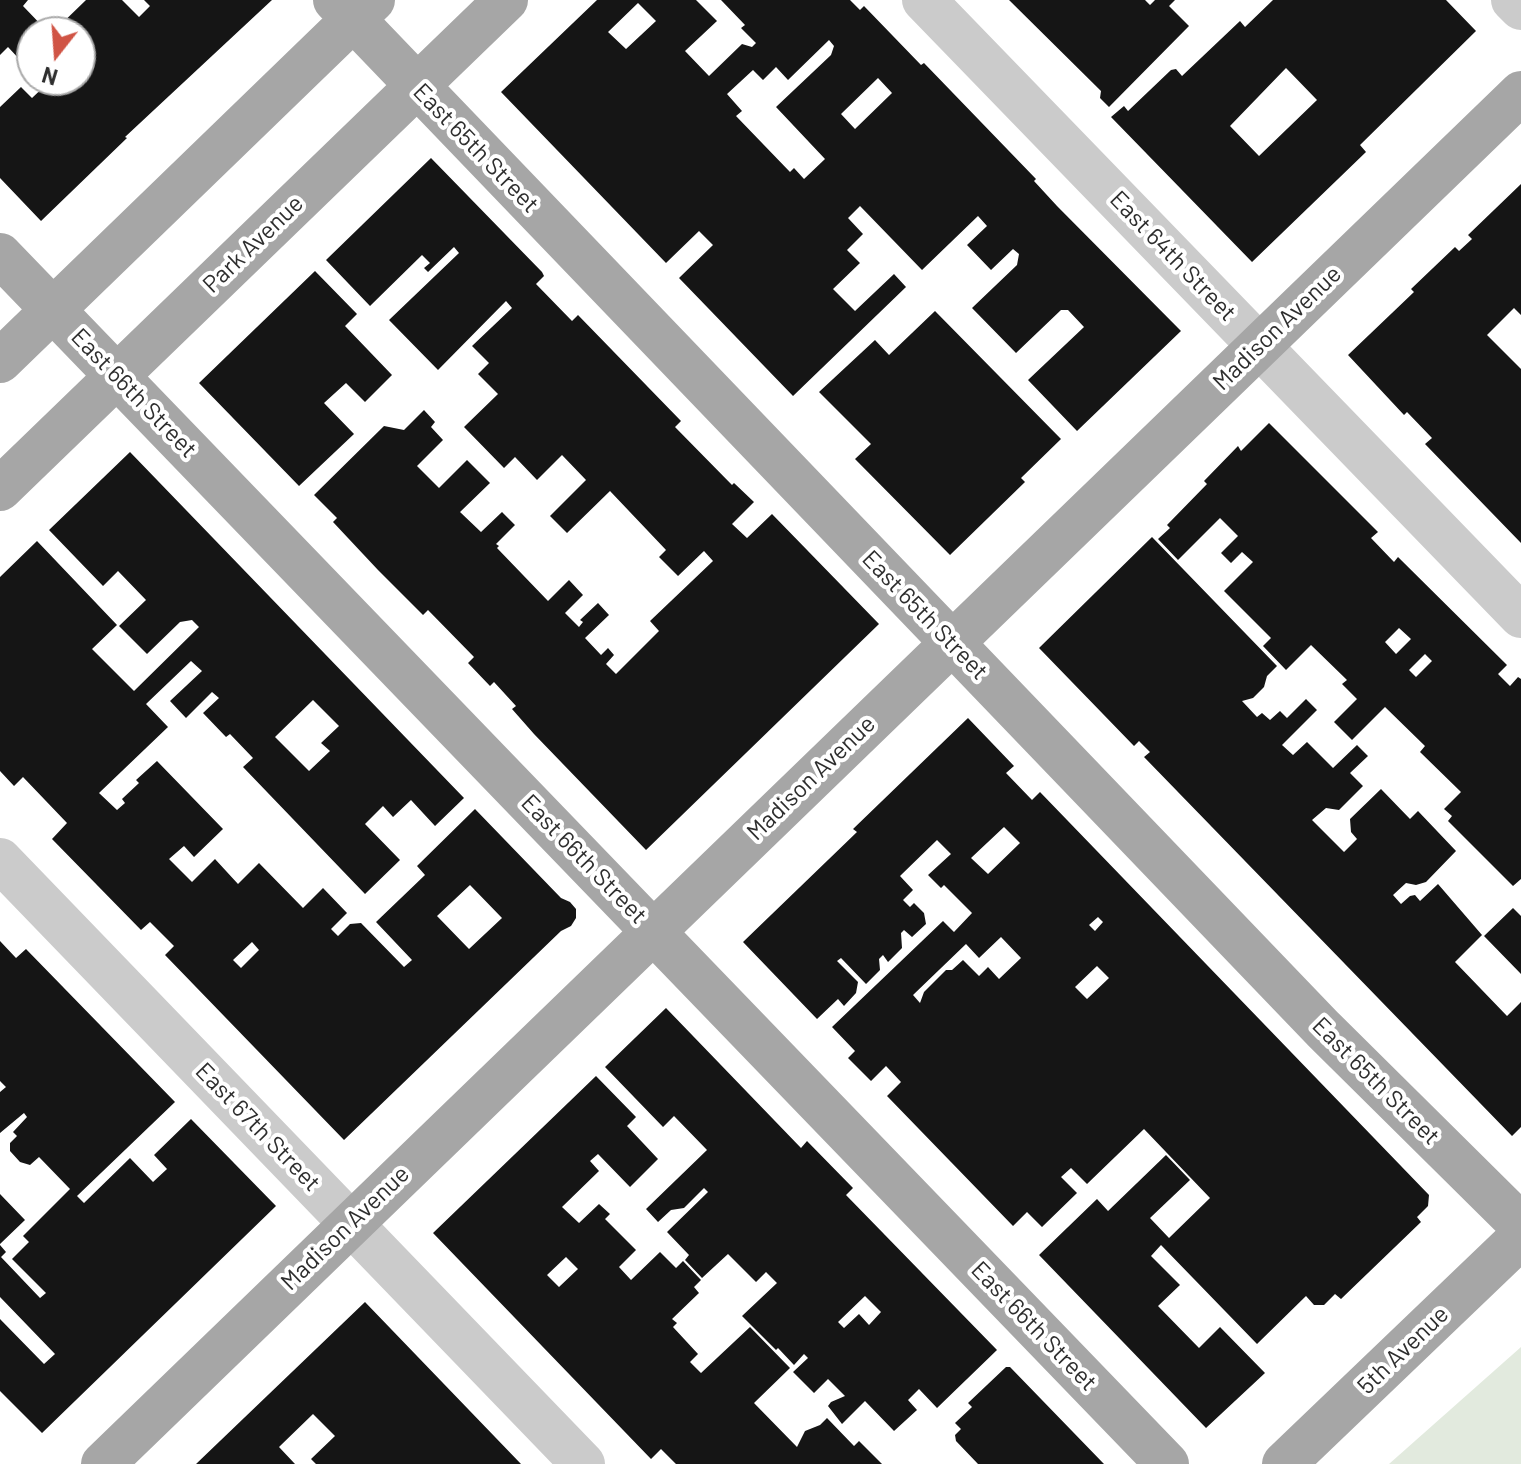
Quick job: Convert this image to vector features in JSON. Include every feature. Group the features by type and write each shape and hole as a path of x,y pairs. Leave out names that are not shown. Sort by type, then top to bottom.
{"main road":[{"name":"Park Avenue","path":"0,489 506,0"},
{"name":"East 65th Street","path":"354,6 417,85 951,643 1323,1029 1521,1225"},
{"path":"0,361 354,6"},
{"name":"Madison Avenue","path":"103,1464 1521,93"},
{"name":"East 66th Street","path":"0,255 1167,1464"},
{"name":"5th Avenue","path":"1284,1464 1521,1237"}],"street":[{"name":"East 64th Street","path":"924,0 1521,616"},
{"path":"1513,0 1521,8"},
{"name":"East 67th Street","path":"0,860 583,1464"}],"shaded area":[{"path":"1521,1347 1521,1464 1389,1464"}],"building":[{"path":"0,0 28,0 23,6 33,16 16,16 16,56 8,47 0,55"},
{"path":"86,0 122,0 139,17 150,6 144,0 272,0 125,137 41,221 0,178 0,107 16,92 16,96 32,98 96,96 96,16 70,16"},
{"path":"597,0 696,0 717,21 685,51 709,76 742,44 752,47 756,43 741,28 745,25 721,0 850,0 860,10 864,6 921,65 924,63 1036,179 1034,181 1057,206 1181,331 1077,431 1028,380 1084,327 1068,310 1061,310 1016,353 972,308 1017,265 1019,254 1013,249 991,270 967,245 987,226 978,216 922,270 860,206 848,218 863,234 847,250 860,263 833,289 855,311 894,274 906,287 793,396 679,278 713,245 699,231 666,263 501,92","holes":["638,3 656,21 626,49 608,32","829,40 834,46 831,55 776,107 825,159 804,179 794,168 790,172 736,116 742,111 727,94 753,70 763,80 776,67 788,80","878,78 892,93 855,129 841,114"]},
{"path":"1009,0 1145,0 1150,5 1155,0 1175,0 1169,6 1189,26 1109,107 1100,98 1101,91"},
{"path":"1273,0 1446,0 1476,31 1360,145 1366,152 1252,262 1111,117 1124,106 1128,111 1171,70 1176,69 1182,76 1240,21 1245,27","holes":["1286,68 1317,100 1259,156 1230,126"]},
{"path":"431,158 542,272 544,276 536,284 572,321 578,315 681,421 675,427 732,485 734,483 754,502 732,524 747,538 772,514 879,624 646,850 534,734 512,709 516,706 494,682 490,686 468,663 474,657 428,610 423,615 378,570 333,522 337,518 314,495 384,426 404,430 424,410 435,422 431,427 443,440 417,466 439,488 467,460 490,483 460,512 481,532 502,512 515,525 496,544 499,546 497,548 548,601 569,580 583,595 565,613 579,627 583,622 580,620 598,603 609,615 585,638 601,655 608,648 614,655 606,664 616,674 659,631 650,621 713,561 704,551 678,576 659,557 666,550 610,491 567,533 550,516 586,480 562,455 537,480 515,457 504,468 464,427 498,394 478,374 489,363 472,346 512,308 506,301 438,370 389,320 459,253 454,247 428,272 424,268 430,263 422,255 370,306 326,260"},
{"path":"1521,184 1521,315 1514,308 1487,335 1521,369 1521,543 1425,444 1432,438 1407,412 1404,415 1348,355 1414,292 1411,289 1455,247 1459,251 1472,239 1468,235"},
{"path":"315,271 357,314 345,326 392,375 365,402 346,383 324,403 354,434 299,486 199,383"},
{"path":"935,311 1061,439 1021,478 1025,482 950,555 855,459 871,444 819,392 875,340 889,355"},
{"path":"1269,423 1378,532 1371,538 1394,562 1398,557 1507,665 1498,674 1510,686 1518,677 1521,679 1521,879 1513,886 1448,821 1452,816 1444,809 1461,792 1420,752 1425,746 1385,707 1352,740 1334,722 1357,699 1342,684 1347,680 1311,645 1286,670 1263,646 1271,638 1224,591 1253,562 1242,552 1231,563 1221,553 1238,536 1220,518 1178,560 1158,539 1170,528 1167,525 1207,484 1204,481 1238,446 1241,451","holes":["1399,628 1411,639 1396,654 1385,642","1425,654 1432,661 1416,677 1409,670"]},
{"path":"130,452 464,798 435,826 411,800 393,817 383,806 365,824 400,860 365,894 243,767 253,758 230,734 226,737 203,713 219,698 212,692 186,718 170,701 202,671 191,661 146,704 168,727 99,793 117,810 125,803 122,799 139,783 136,780 157,761 223,829 194,857 184,846 169,859 192,882 215,859 238,884 259,863 303,908 323,888 347,913 331,929 338,936 350,924 361,923 404,967 412,960 376,922 425,875 417,866 475,809 561,898 576,909 576,918 571,926 561,931 344,1140 165,955 174,946 150,922 141,930 52,839 67,823 23,777 14,786 0,771 0,577 37,541 117,625 92,649 134,691 199,627 192,620 180,622 147,654 119,626 146,600 118,571 103,586 49,530","holes":["313,700 339,726 321,743 330,751 309,771 275,737","470,885 502,918 469,949 437,916","252,942 259,950 241,968 233,960"]},
{"path":"1152,537 1277,666 1253,698 1242,701 1257,717 1262,713 1270,720 1280,711 1287,718 1306,699 1317,710 1282,745 1293,755 1307,742 1333,768 1357,745 1368,756 1350,773 1363,786 1339,810 1326,808 1312,820 1344,852 1357,839 1351,832 1350,819 1381,789 1410,819 1418,811 1456,851 1426,882 1416,885 1406,883 1393,895 1401,904 1415,895 1420,901 1438,884 1482,935 1455,962 1507,1016 1521,1002 1521,1127 1512,1136 1144,757 1150,752 1139,741 1134,746 1039,648"},
{"path":"968,718 1014,766 1006,773 1032,800 1040,792 1429,1195 1428,1206 1417,1217 1421,1222 1341,1299 1335,1294 1324,1305 1314,1305 1306,1296 1257,1344 1161,1245 1151,1256 1180,1285 1158,1306 1199,1348 1220,1327 1265,1373 1206,1428 1039,1255 1097,1199 1108,1211 1166,1155 1190,1180 1150,1218 1169,1238 1210,1198 1144,1129 1087,1184 1071,1168 1061,1177 1077,1193 1042,1227 1027,1212 1013,1226 887,1096 901,1082 886,1066 871,1081 848,1058 855,1051 832,1027 943,921 954,932 972,913 944,885 941,888 928,875 951,854 937,840 900,876 913,890 903,900 910,907 914,903 924,913 926,924 912,937 904,930 901,933 902,948 888,962 883,955 879,959 880,970 866,984 841,958 837,961 858,982 856,993 844,1006 838,999 817,1019 743,942 857,832 853,829","holes":["1004,827 1020,843 988,874 971,858","1098,917 1103,922 1095,931 1089,925","1001,937 1021,958 999,979 988,967 979,976 963,960 952,970 946,970 924,992 920,1003 913,995 966,944 979,958","1097,966 1109,978 1087,999 1075,987"]},
{"path":"1513,908 1521,916 1521,974 1484,936"},
{"path":"0,941 16,958 26,949 175,1102 77,1196 84,1203 130,1158 153,1182 167,1169 154,1155 191,1119 276,1206 42,1433 0,1391 0,1319 44,1364 55,1354 0,1297 0,1245 6,1252 1,1257 40,1298 46,1293 12,1259 29,1242 23,1236 70,1189 39,1157 30,1165 20,1162 10,1151 10,1143 17,1136 13,1132 27,1117 24,1113 0,1133 0,1092 6,1087 0,1081"},
{"path":"666,1008 801,1148 807,1141 853,1188 846,1195 997,1350 937,1408 919,1389 908,1400 917,1410 894,1431 865,1401 842,1424 828,1406 845,1396 828,1379 814,1393 793,1372 808,1358 804,1354 794,1365 742,1316 777,1283 766,1272 756,1282 728,1254 702,1278 685,1260 689,1255 667,1232 708,1192 704,1188 684,1208 671,1210 658,1222 646,1209 707,1150 674,1116 663,1127 605,1067","holes":["865,1296 881,1312 869,1325 859,1314 844,1328 838,1322"]},
{"path":"596,1076 636,1117 627,1126 658,1159 630,1187 598,1154 590,1161 599,1171 562,1207 579,1223 599,1204 610,1214 605,1219 636,1250 619,1267 631,1280 660,1252 676,1268 683,1261 701,1280 694,1287 699,1293 672,1319 677,1323 673,1327 698,1354 690,1362 701,1373 750,1327 790,1368 754,1403 797,1447 805,1431 820,1425 827,1418 854,1446 859,1441 882,1464 676,1464 661,1449 651,1459 433,1233","holes":["566,1257 578,1269 559,1287 547,1275"]},
{"path":"0,1194 25,1220 0,1244"},
{"path":"365,1302 521,1464 316,1464 311,1459 335,1436 313,1414 279,1447 295,1464 196,1464"},
{"path":"1006,1367 1010,1367 1104,1464 978,1464 956,1441 955,1435 961,1429 955,1423 972,1407 968,1403"}]}
